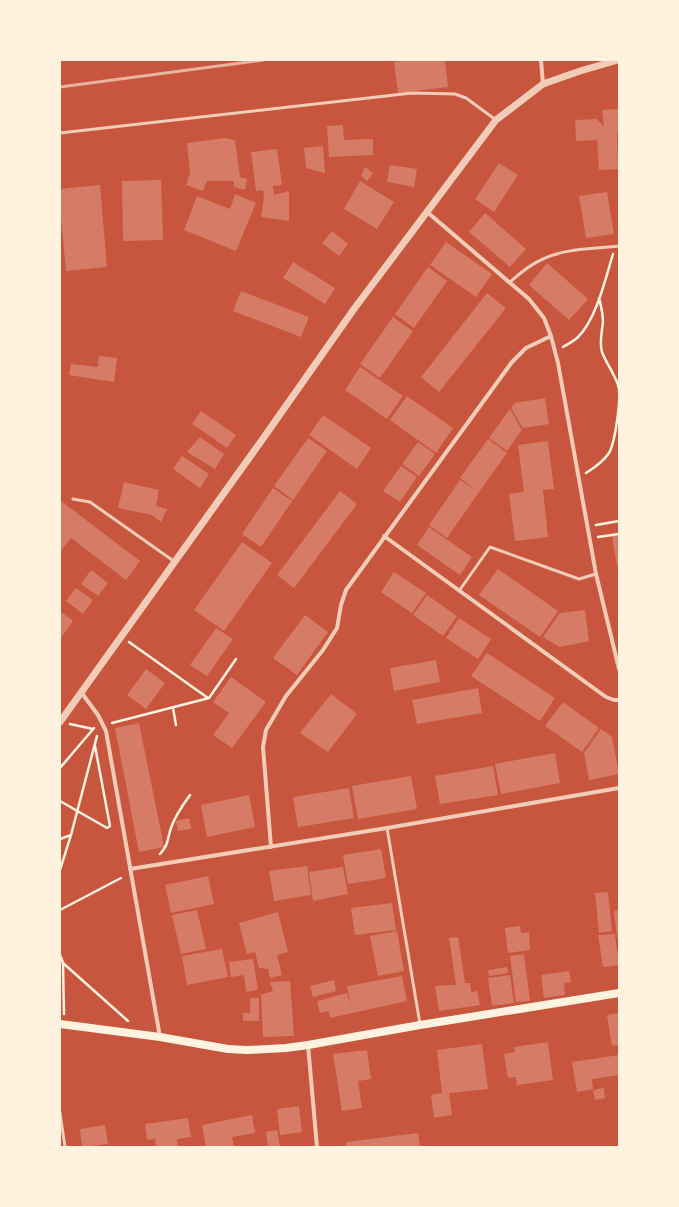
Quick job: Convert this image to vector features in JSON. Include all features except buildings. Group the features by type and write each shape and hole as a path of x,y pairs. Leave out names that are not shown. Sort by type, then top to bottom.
{"main road":[{"path":"60,1024 160,1037 228,1049 247,1050 286,1048 619,993"}],"street":[{"path":"541,60 543,84"},
{"path":"60,722 354,309 426,211 496,120 543,84 618,60"},
{"path":"426,211 529,299 544,318 551,336 558,363 596,574 619,669"},
{"path":"271,847 263,747 266,730 286,696 323,650 337,628 341,605 346,590 384,536 512,362 526,348 551,336"},
{"path":"384,536 606,697 619,700"},
{"path":"81,692 101,720 106,731 160,1037"},
{"path":"130,869 387,828 619,788"},
{"path":"308,1045 317,1147"}],"lane":[{"path":"60,133 412,93 455,94 466,98 496,120"},
{"path":"510,282 524,270 542,259 555,254 617,246"},
{"path":"73,499 90,502 175,562"},
{"path":"459,591 490,547 579,579 596,574"},
{"path":"387,828 420,1025"},
{"path":"60,1113 65,1147"}],"path":[{"path":"555,351 579,336 590,320 617,246"},
{"path":"579,478 596,467 609,453 615,436 619,387 602,352 600,342 603,310 599,298"},
{"path":"587,526 619,521"},
{"path":"589,538 619,534"},
{"path":"121,637 209,698"},
{"path":"103,725 209,698 236,659"},
{"path":"173,708 176,725"},
{"path":"60,768 101,720"},
{"path":"60,870 78,811 101,720"},
{"path":"60,722 94,729"},
{"path":"95,744 110,826"},
{"path":"150,866 168,844 170,829 178,812 190,795"},
{"path":"60,801 107,828 122,824"},
{"path":"60,839 71,835"},
{"path":"60,910 121,878"},
{"path":"60,955 63,963 64,1015"},
{"path":"63,963 133,1026"}],"railway":[{"path":"60,87 263,60"}]}
